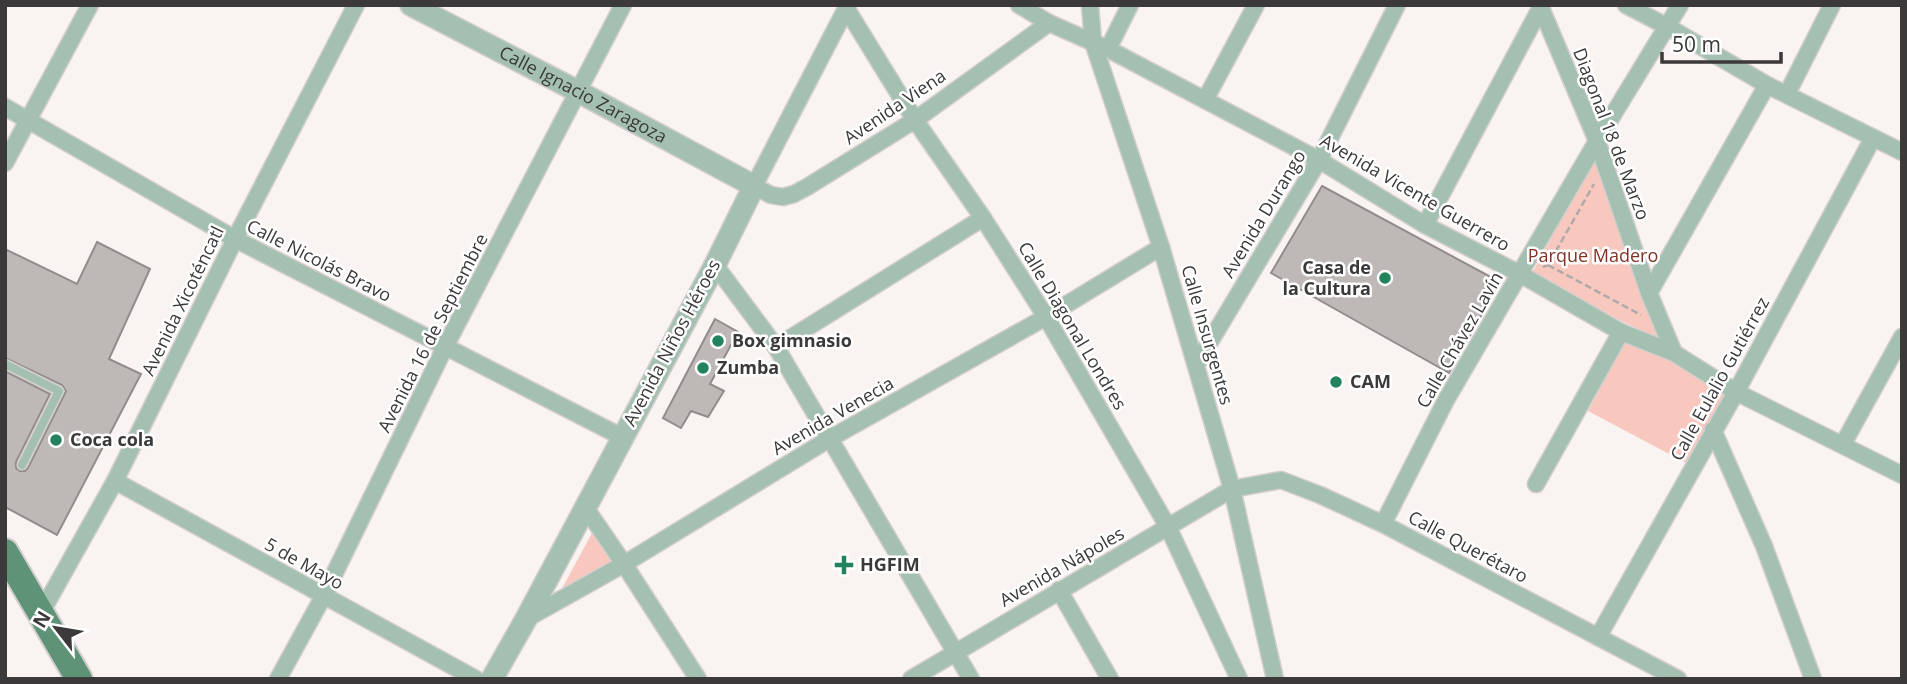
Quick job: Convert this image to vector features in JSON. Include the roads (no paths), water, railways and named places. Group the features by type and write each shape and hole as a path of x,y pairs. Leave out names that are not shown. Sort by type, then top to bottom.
{"main road":[{"path":"5,552 79,679"}],"street":[{"path":"5,163 90,5"},
{"name":"Avenida Xicoténcatl","path":"41,613 115,481 235,239 356,5"},
{"name":"Calle Ignacio Zaragoza","path":"411,5 754,186"},
{"name":"Avenida 16 de Septiembre","path":"278,679 323,597 445,347 623,5"},
{"name":"Avenida Vicente Guerrero","path":"1019,5 1049,23 1101,45 1319,160 1425,225 1520,274 1621,332 1674,353 1736,392 1902,475"},
{"name":"Calle Insurgentes","path":"1090,5 1232,489 1275,679"},
{"path":"1101,45 1130,5"},
{"path":"1205,100 1256,5"},
{"name":"Avenida Durango","path":"1196,365 1319,160 1397,5"},
{"path":"1626,5 1767,85 1873,138 1900,148"},
{"name":"Calle Chávez Lavín","path":"1383,524 1446,400 1680,5"},
{"path":"1787,94 1832,5"},
{"name":"Calle Diagonal Londres","path":"847,6 915,120 983,218 1046,317 1168,527 1239,679"},
{"name":"Avenida Niños Héroes","path":"492,679 715,265 847,6"},
{"path":"1425,225 1541,7"},
{"name":"Diagonal 18 de Marzo","path":"1541,7 1597,141 1643,297 1674,353"},
{"name":"Avenida Viena","path":"754,186 771,195 783,197 794,194 915,120 1049,23"},
{"path":"1643,297 1767,85"},
{"name":"Calle Nicolás Bravo","path":"5,107 235,239 622,437"},
{"name":"Calle Eulalio Gutiérrez","path":"1598,637 1736,392 1873,138"},
{"path":"776,347 983,218"},
{"name":"Avenida Venecia","path":"526,619 624,564 829,439 1046,317 1161,247"},
{"path":"715,265 776,347 971,679"},
{"path":"1536,484 1621,332"},
{"path":"1843,444 1902,337"},
{"path":"1713,430 1764,546 1813,679"},
{"name":"Calle Querétaro","path":"1232,489 1281,480 1320,495 1383,524 1678,679"},
{"name":"5 de Mayo","path":"115,481 476,679"},
{"name":"Avenida Nápoles","path":"911,679 1232,489"},
{"path":"585,507 698,679"},
{"path":"1059,590 1110,679"}],"lane":[{"path":"5,364 59,391 22,465"}],"place":[{"name":"Casa de la Cultura","path":"1385,278"},
{"name":"Box gimnasio","path":"718,341"},
{"name":"Zumba","path":"703,368"},
{"name":"CAM","path":"1336,382"},
{"name":"Coca cola","path":"56,440"},
{"name":"HGFIM","path":"844,565"}],"park label":[{"name":"Parque Madero","path":"1593,256"}]}
